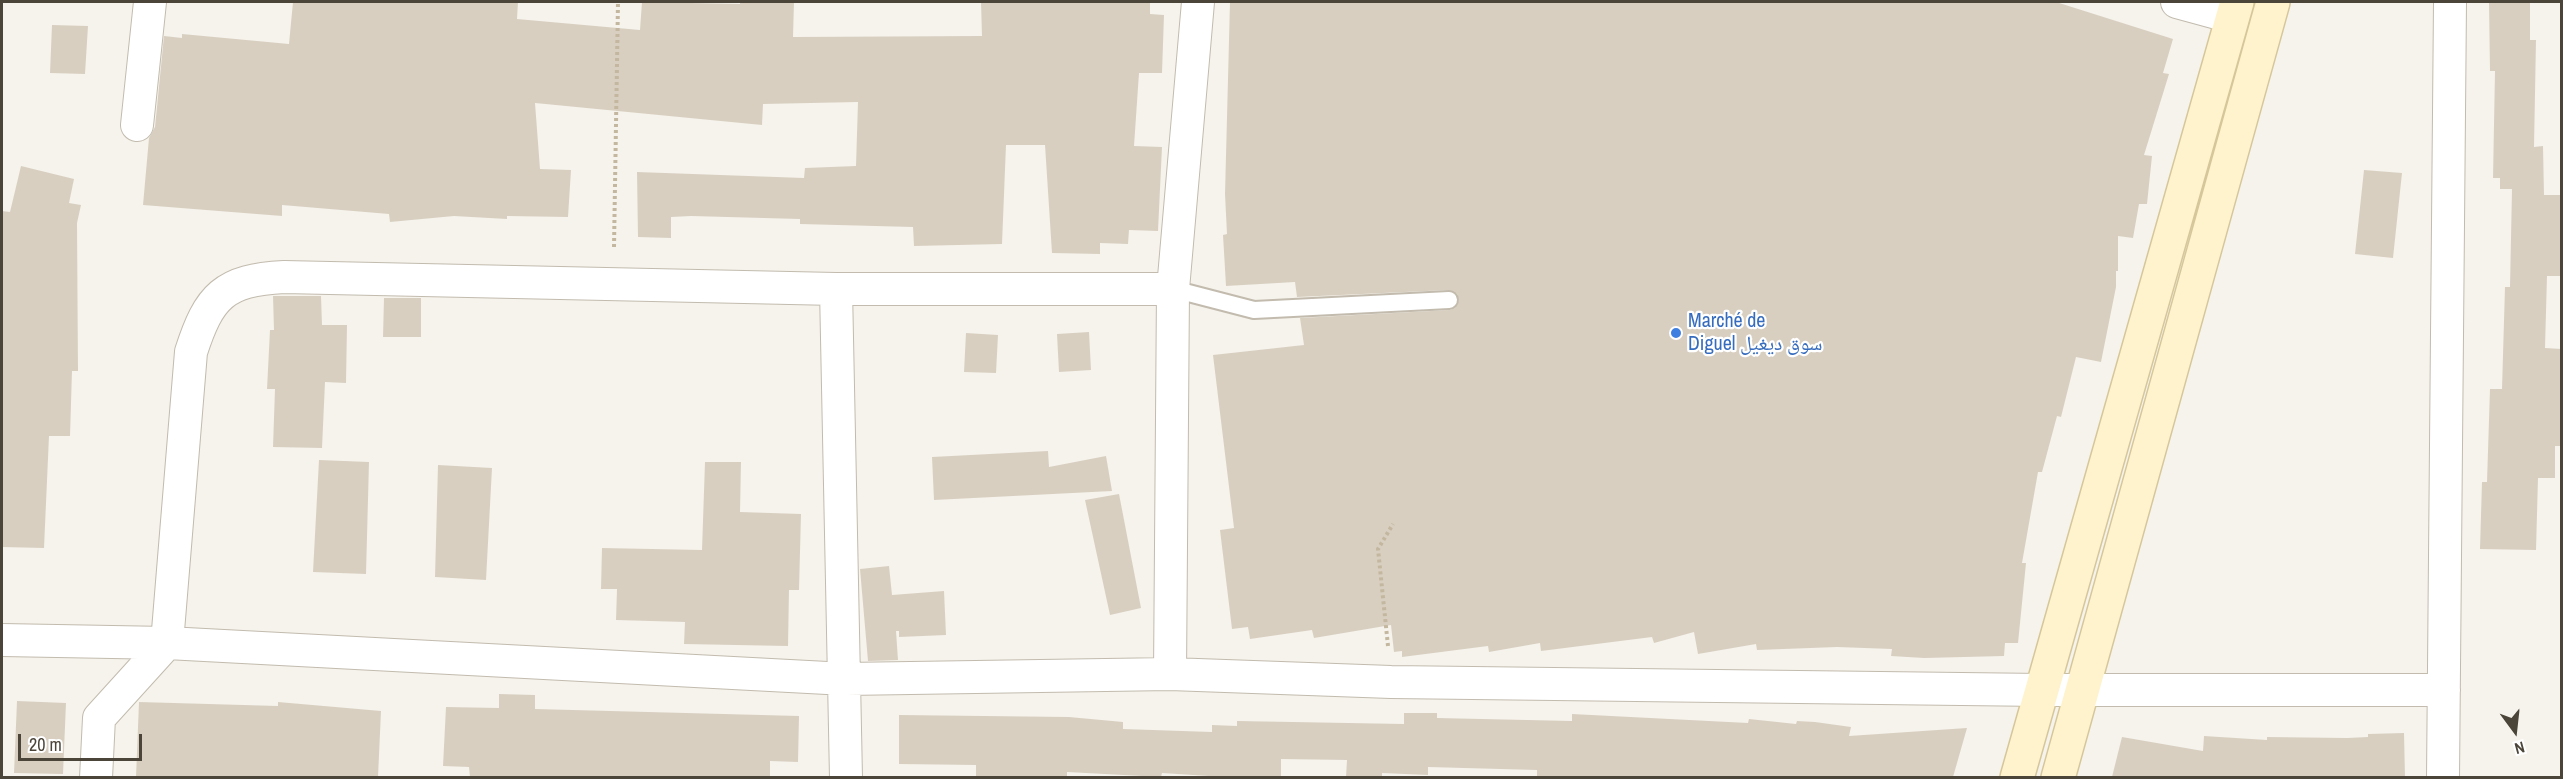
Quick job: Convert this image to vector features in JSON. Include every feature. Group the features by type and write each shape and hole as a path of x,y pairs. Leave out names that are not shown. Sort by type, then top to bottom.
{"street":[{"path":"137,125 150,2"},
{"path":"1170,674 1173,289 1198,2"},
{"path":"2017,777 2234,9 2177,2"},
{"path":"2058,777 2273,2"},
{"path":"2443,777 2450,2"},
{"path":"96,777 99,718 166,643 191,352 201,320 216,299 235,285 259,279 276,278 837,289 1173,289"},
{"path":"837,289 846,679 846,777"},
{"path":"2,640 166,643 846,679 1170,674 1391,682 2043,690 2444,690"}],"lane":[{"path":"1173,289 1254,310 1449,300"}],"path":[{"path":"613,284 618,2"},
{"path":"1391,682 1378,549 1393,524"}],"building":[{"path":"293,2 518,2 517,19 640,30 642,2 740,4 740,2 794,2 793,37 982,36 981,2 1150,2 1150,14 1164,15 1162,73 1139,73 1134,146 1162,147 1158,231 1129,230 1128,244 1100,243 1100,254 1052,253 1045,145 1006,145 1002,244 914,246 913,227 800,224 800,219 691,216 671,217 671,238 638,237 637,172 804,178 805,168 856,166 858,102 763,104 762,125 535,103 540,169 571,170 568,217 507,216 507,219 454,216 390,222 389,214 282,205 282,216 143,205 149,138 155,127 164,36 182,38 182,34 289,44"},
{"name":"Marché de Diguel سوق ديغيل","path":"1230,2 2056,2 2173,39 2163,73 2169,74 2144,155 2152,156 2147,204 2139,204 2133,238 2118,236 2116,287 2101,362 2076,357 2061,417 2057,416 2042,472 2038,472 2022,563 2026,563 2018,643 2005,643 2004,656 1924,658 1891,656 1892,649 1837,647 1757,650 1756,644 1698,654 1694,632 1654,643 1652,637 1541,651 1540,643 1489,652 1488,646 1402,657 1402,651 1394,652 1391,625 1314,638 1312,630 1250,639 1248,627 1232,629 1220,530 1234,528 1213,355 1304,345 1300,318 1450,310 1455,308 1459,300 1457,294 1448,290 1297,297 1295,282 1226,286 1223,235 1227,234 1225,194"},
{"path":"2489,2 2530,2 2530,40 2536,40 2534,147 2543,146 2544,195 2562,195 2562,276 2547,276 2545,348 2562,349 2562,446 2555,446 2555,478 2538,478 2536,550 2480,549 2482,482 2487,482 2490,389 2502,389 2505,287 2510,287 2512,189 2500,189 2500,178 2493,178 2495,71 2490,71"},
{"path":"52,25 88,26 85,74 50,73"},
{"path":"21,166 74,179 69,203 81,205 77,223 78,371 72,371 70,436 49,436 44,548 2,547 2,211 10,212"},
{"path":"2364,170 2402,173 2393,258 2355,254"},
{"path":"273,296 321,296 322,325 347,325 346,383 325,382 322,448 273,447 275,389 267,389 270,330 274,330"},
{"path":"384,298 421,298 421,337 383,337"},
{"path":"1089,332 1091,370 1059,372 1057,334"},
{"path":"966,333 998,335 996,373 964,372"},
{"path":"1048,451 1049,467 1106,456 1112,491 934,500 932,457"},
{"path":"319,460 369,462 366,574 313,572"},
{"path":"705,462 741,462 740,512 801,514 799,590 789,590 788,646 684,644 685,622 616,620 617,589 601,589 602,548 702,550"},
{"path":"438,465 492,468 486,580 435,577"},
{"path":"1119,494 1141,608 1110,615 1085,500"},
{"path":"889,566 892,595 944,591 946,635 899,637 899,631 896,631 898,660 868,661 860,569"},
{"path":"499,694 535,695 535,709 799,716 798,762 770,761 770,777 470,777 469,767 443,766 446,707 499,708"},
{"path":"17,701 66,703 63,774 14,773"},
{"path":"139,702 278,706 278,702 381,711 378,777 136,777"},
{"path":"1404,713 1437,713 1437,718 1572,721 1572,714 1748,723 1749,719 1796,724 1797,721 1851,727 1849,736 1967,728 1953,777 1537,777 1537,770 1428,767 1428,775 1382,773 1382,777 1346,777 1347,760 1281,759 1281,777 1224,777 1162,773 1161,777 1067,772 1067,777 976,777 976,765 899,764 899,715 1069,717 1123,722 1123,729 1212,732 1212,725 1237,726 1237,721 1404,724"},
{"path":"2404,733 2405,777 2112,777 2122,737 2203,751 2204,736 2267,740 2267,737 2347,738 2368,737 2368,734"}],"place":[{"name":"Marché de Diguel سوق ديغيل","path":"1676,333"}]}
